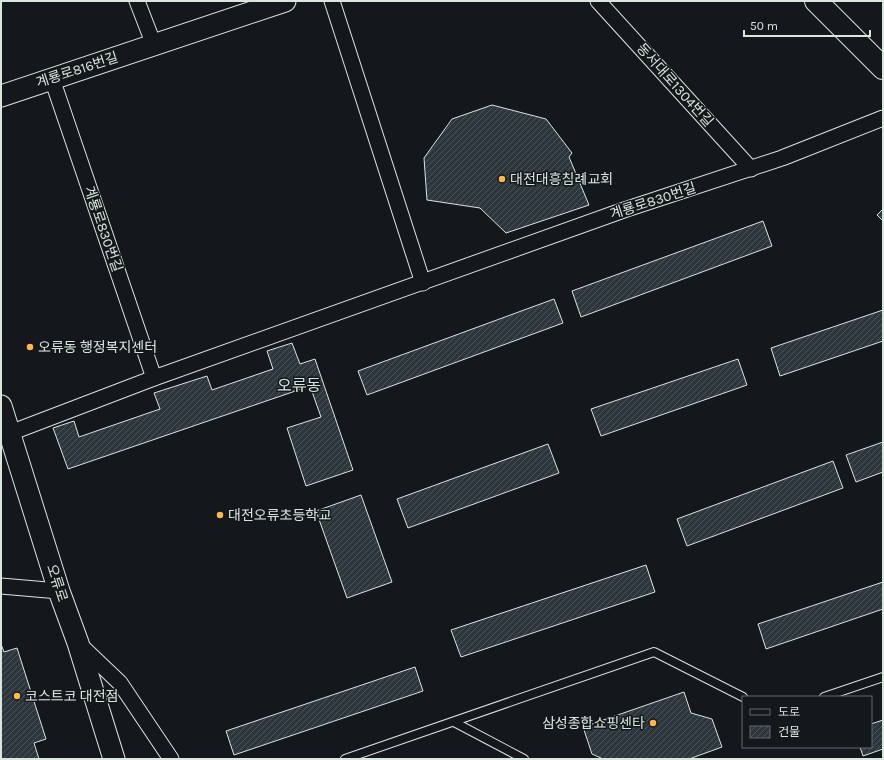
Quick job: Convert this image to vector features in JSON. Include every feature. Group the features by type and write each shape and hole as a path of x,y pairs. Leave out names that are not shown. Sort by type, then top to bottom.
{"main road":[{"path":"816,1 883,68"}],"street":[{"path":"137,1 154,45"},
{"name":"계룡로816번길","path":"1,96 285,1"},
{"path":"332,1 422,283"},
{"name":"동서대로1304번길","path":"598,1 751,169"},
{"name":"계룡로830번길","path":"52,79 154,378"},
{"name":"계룡로830번길","path":"10,434 154,378 624,210 782,158 883,118"},
{"name":"오류로","path":"1,406 114,759"},
{"path":"1,586 59,591"},
{"path":"78,643 120,683 171,759"}],"lane":[{"path":"345,759 654,652 742,696"},
{"path":"827,696 883,677"},
{"path":"454,722 524,759"}],"building":[{"name":"대전대흥침례교회","path":"492,105 546,119 572,153 569,157 589,205 506,233 480,208 427,200 424,158 452,119"},
{"path":"883,209 883,221 877,215"},
{"path":"763,221 772,246 581,317 572,291"},
{"path":"554,299 563,323 367,395 358,371"},
{"path":"883,310 883,341 780,376 771,348"},
{"path":"292,343 300,364 315,359 353,470 306,486 287,428 321,417 310,386 68,469 53,428 74,421 79,437 160,409 154,393 207,376 212,390 273,369 267,351"},
{"path":"738,359 747,385 601,436 591,409"},
{"path":"883,442 883,472 856,482 846,455"},
{"path":"548,444 559,473 408,528 397,499"},
{"path":"833,461 843,488 687,546 677,519"},
{"path":"361,495 392,582 347,598 316,511"},
{"path":"646,565 655,592 461,657 451,630"},
{"path":"883,582 883,609 766,649 758,624"},
{"name":"코스트코 대전점","path":"1,644 4,652 17,648 46,739 34,743 39,759 1,759"},
{"path":"415,667 423,691 234,755 226,731"},
{"name":"삼성종합쇼핑센타","path":"684,692 691,713 712,719 722,747 689,759 603,759 592,754 583,727"},
{"path":"883,720 883,749 863,756 860,748 872,748 872,724"}],"place":[{"name":"대전대흥침례교회","path":"502,179"},
{"name":"오류동 행정복지센터","path":"30,347"},
{"name":"대전오류초등학교","path":"220,515"},
{"name":"코스트코 대전점","path":"17,696"},
{"name":"삼성종합쇼핑센타","path":"653,723"}],"district":[{"name":"오류동","path":"299,385"}]}
